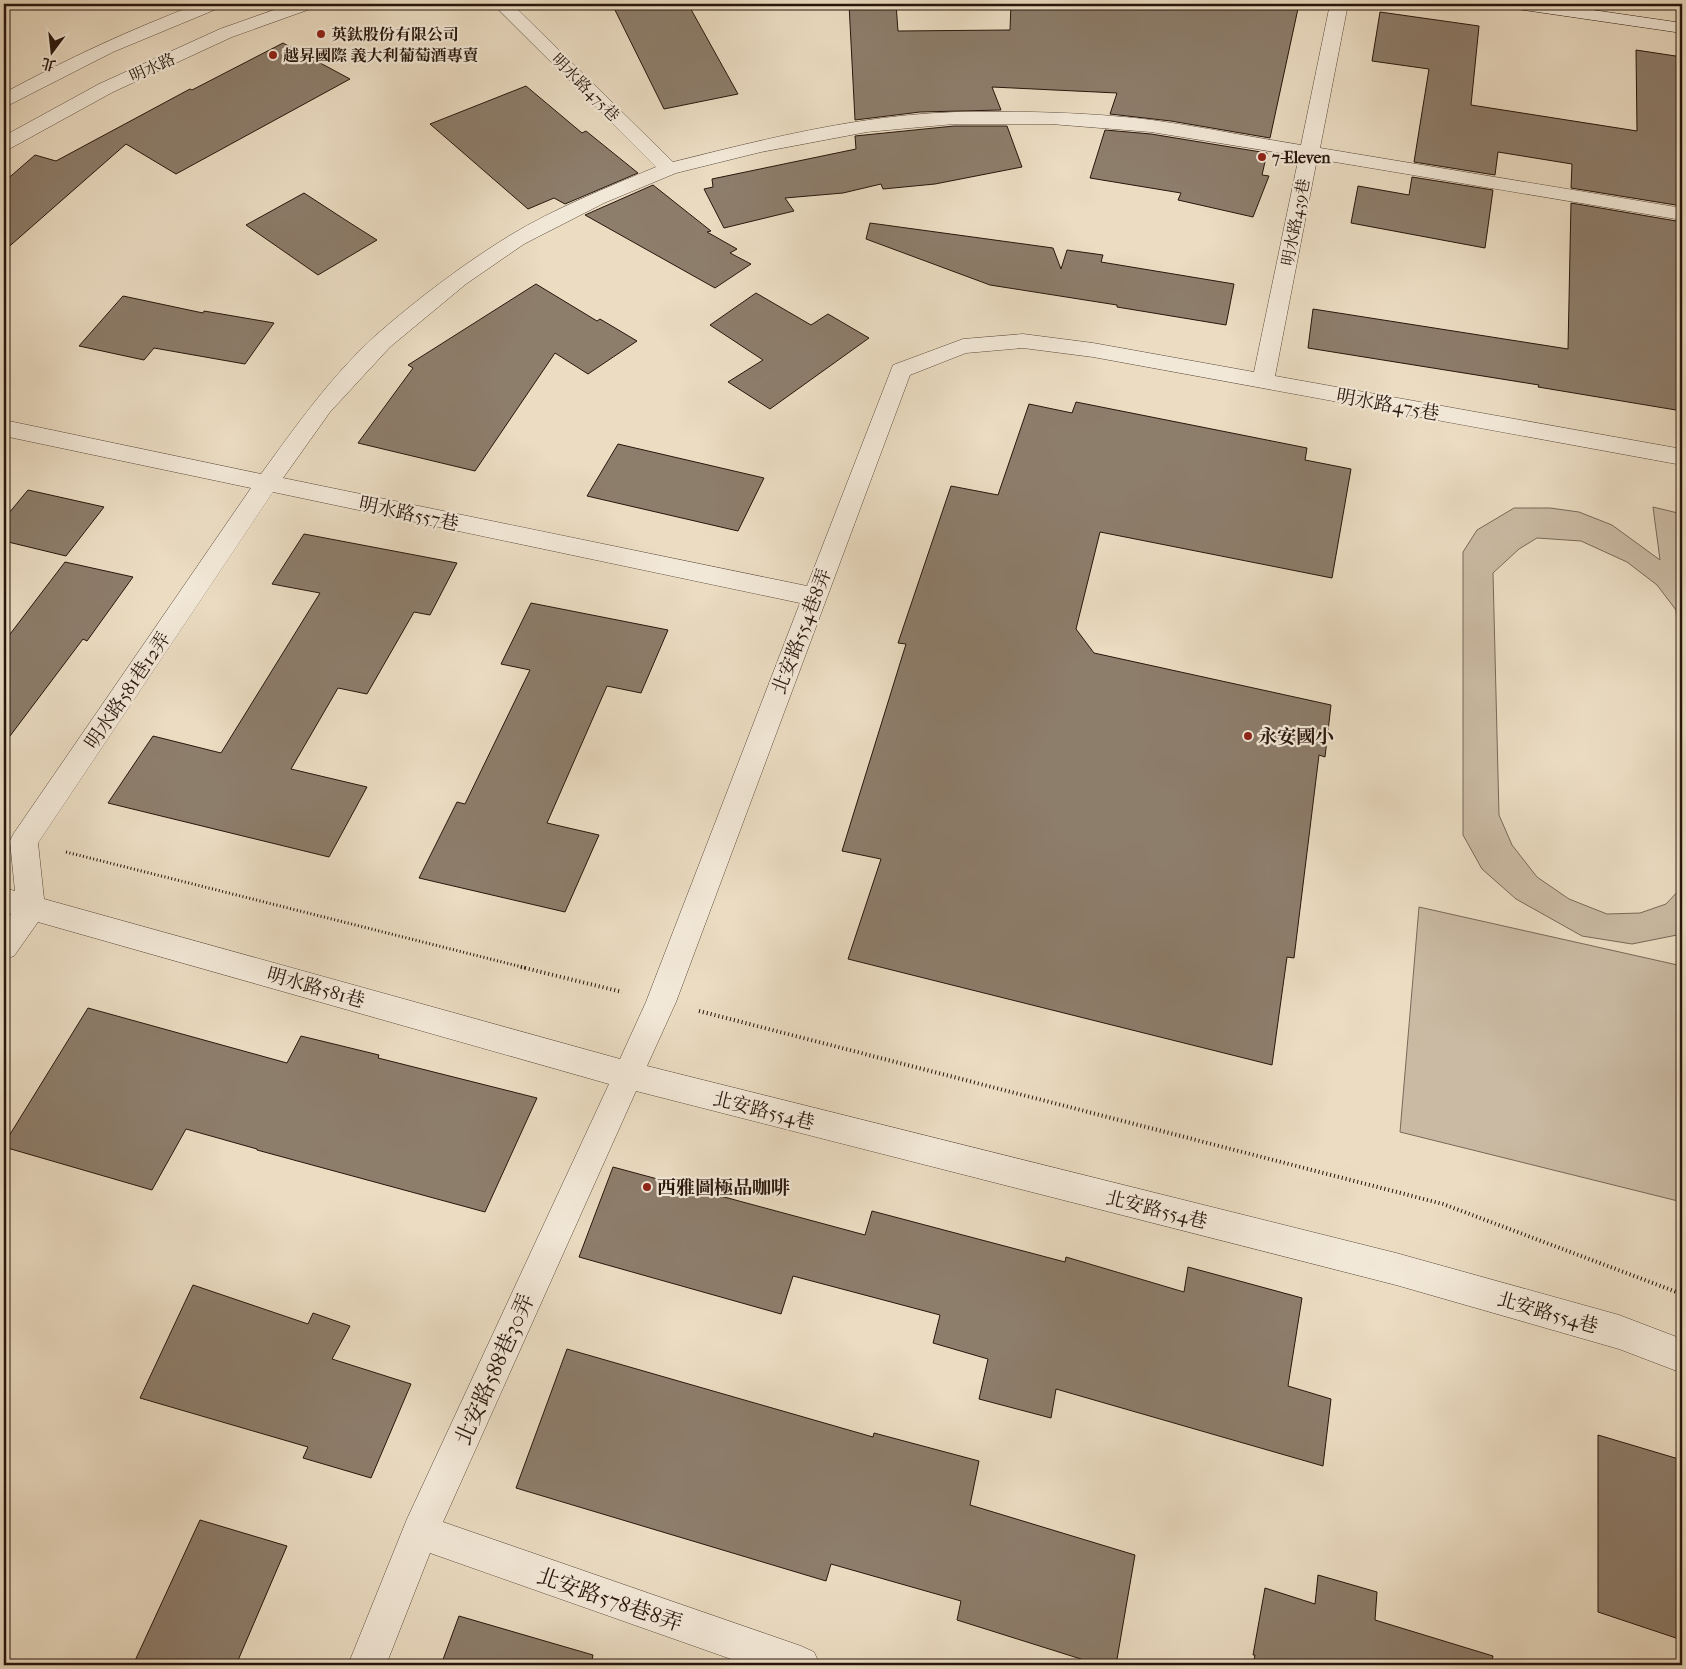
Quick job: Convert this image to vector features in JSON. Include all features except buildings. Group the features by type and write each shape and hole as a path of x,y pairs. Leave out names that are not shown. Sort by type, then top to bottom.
{"street":[{"name":"明水路","path":"4,100 84,59 162,24 213,4"},
{"name":"明水路","path":"4,144 106,88 226,33 308,4"},
{"name":"明水路475巷","path":"502,4 669,170"},
{"name":"明水路439巷","path":"1262,382 1339,4"},
{"path":"1517,4 1682,28"},
{"name":"明水路581巷12弄","path":"24,841 267,483 322,407 382,342 460,279 517,240 598,200 669,170 761,146 858,127 954,118 1051,118 1151,126 1682,214"},
{"name":"北安路554巷8弄","path":"627,1075 662,1002 901,370 963,346 1023,341 1093,350"},
{"name":"明水路475巷","path":"1093,350 1682,457"},
{"name":"明水路557巷","path":"4,428 814,597"},
{"path":"4,947 17,904 24,841"},
{"name":"明水路581巷","path":"17,904 627,1075"},
{"name":"北安路554巷","path":"627,1075 1396,1269 1619,1332 1682,1356"},
{"name":"北安路588巷30弄","path":"367,1665 420,1532 627,1075"},
{"name":"北安路578巷8弄","path":"420,1532 801,1665"}],"path":[{"path":"24,841 662,1002 1443,1204 1682,1294"}],"shaded area":[{"path":"1653,507 1682,514 1682,680 1676,610 1657,585 1627,562 1581,541 1537,538 1519,549 1493,573 1499,815 1512,845 1537,877 1569,899 1607,914 1640,913 1666,904 1682,887 1682,934 1632,944 1582,936 1516,899 1482,869 1463,835 1463,552 1477,530 1514,508 1550,508 1579,512 1612,525 1660,560"},
{"path":"1419,907 1682,966 1682,1202 1400,1132"}],"place":[{"name":"英鈦股份有限公司","path":"321,34"},
{"name":"越昇國際 義大利葡萄酒專賣","path":"273,55"},
{"name":"7-Eleven","path":"1262,157"},
{"name":"永安國小","path":"1248,736"},
{"name":"西雅圖極品咖啡","path":"647,1187"}]}
